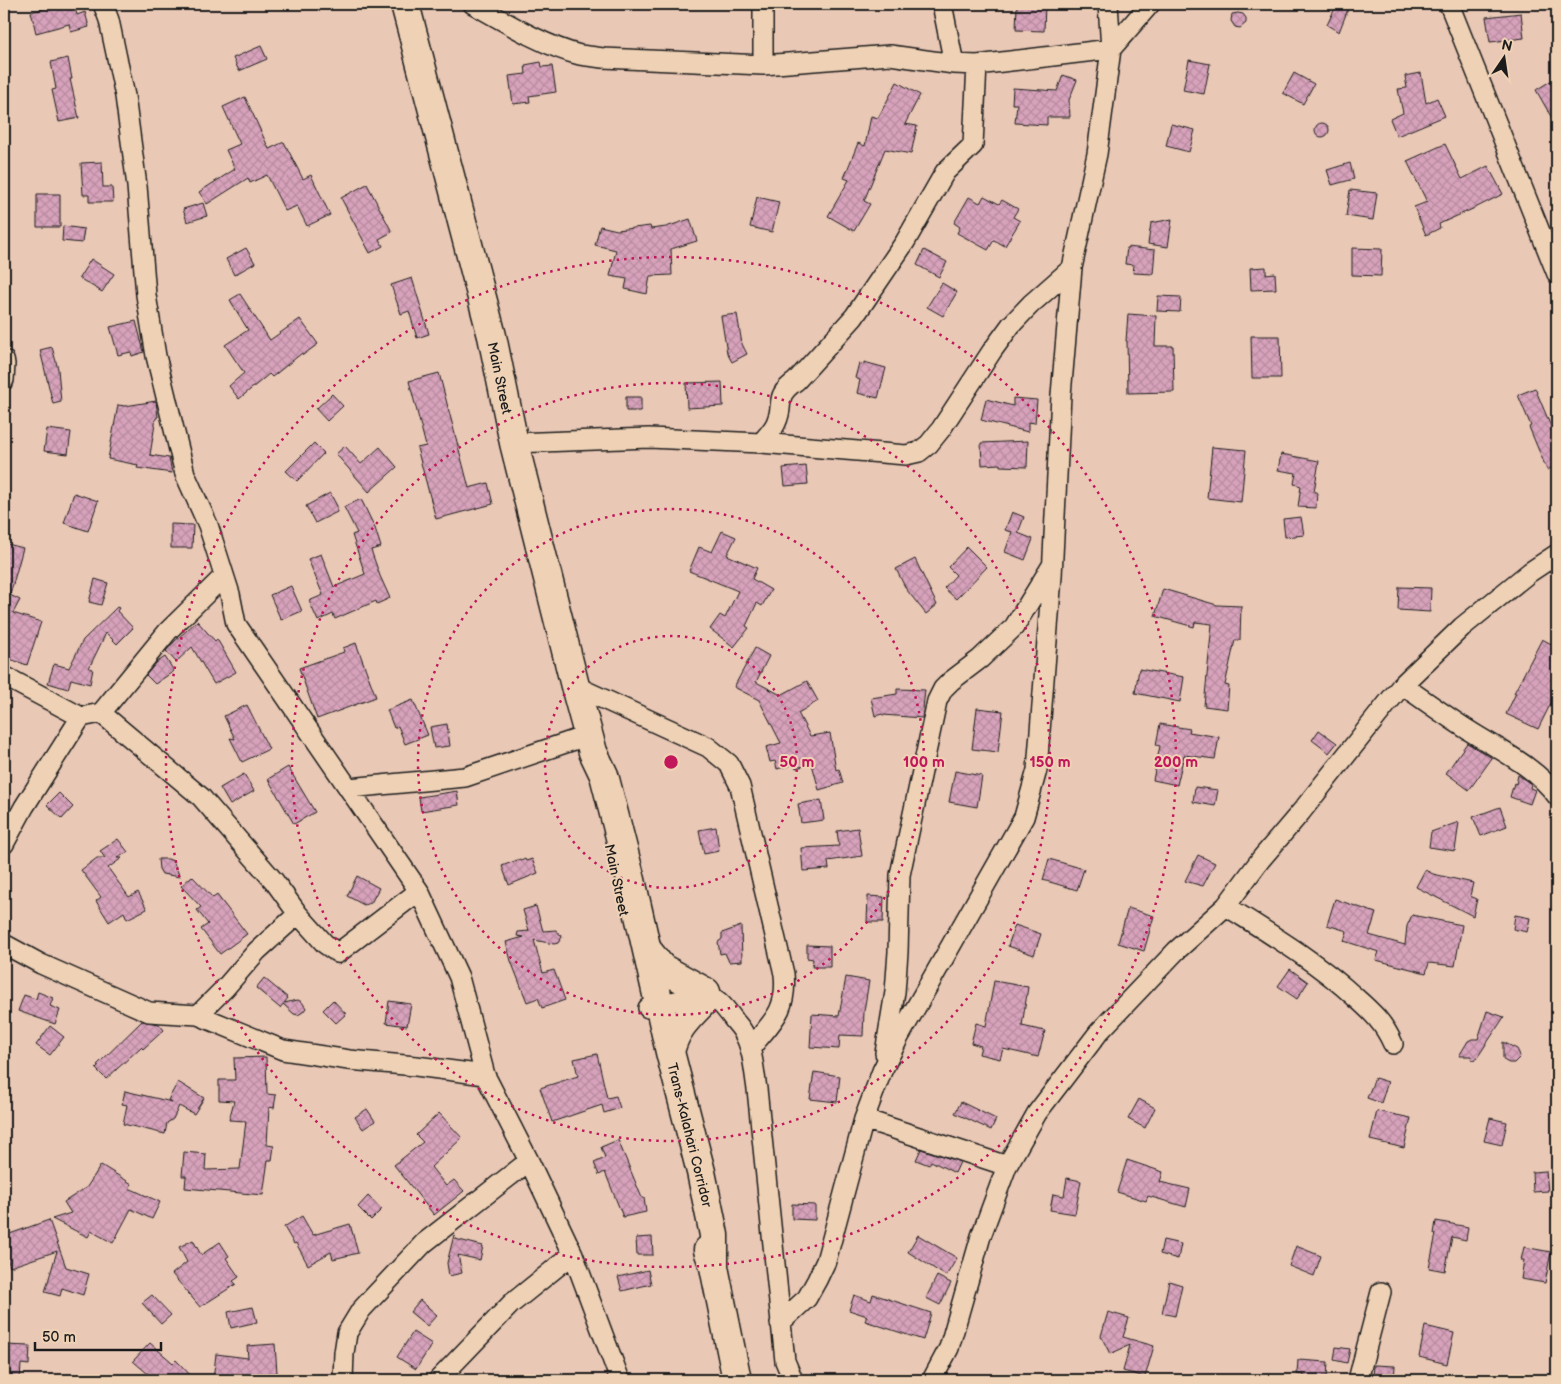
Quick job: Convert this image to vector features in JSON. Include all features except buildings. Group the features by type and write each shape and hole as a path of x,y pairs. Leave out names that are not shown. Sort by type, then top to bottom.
{"highway":[{"name":"Main Street","path":"405,4 492,336 514,443 574,686 591,744 604,775 649,952 652,1000"},
{"name":"Main Street","path":"591,744 594,776 652,1000"},
{"path":"649,952 662,968 711,998 678,1030 673,1039 670,1052"},
{"name":"Trans-Kalahari Corridor","path":"652,1000 670,1052 701,1172 714,1235 714,1267"},
{"name":"Trans-Kalahari Corridor","path":"652,1000 694,1200 714,1267 737,1380"}],"street":[{"path":"103,4 109,20 125,96 138,186 146,295 156,356 185,474 208,525 224,576 236,624 419,891 459,977 485,1075 529,1161 573,1254 620,1380"},
{"path":"473,4 549,44 578,54 603,58 763,65 890,55 954,64 977,65 1111,49 1150,4"},
{"path":"763,4 763,65"},
{"path":"942,4 954,64"},
{"path":"780,1323 807,1298 817,1280 826,1260 864,1119 882,1071 1024,817 1037,770 1053,564 1062,395 1072,268 1097,154 1111,49 1108,4"},
{"path":"1448,4 1557,274"},
{"path":"761,443 776,424 780,400 785,389 796,381 854,317 905,242 946,172 973,145 977,65"},
{"path":"514,443 649,438 761,443 906,455 919,452 929,444 941,429 1011,325 1031,304 1072,268"},
{"path":"4,360 4,380"},
{"path":"932,1380 949,1348 982,1236 1007,1166 1037,1113 1099,1032 1176,950 1226,906 1261,859 1402,685 1462,627 1530,572 1557,554"},
{"path":"882,1071 895,992 900,875 937,701 943,689 951,681 980,659 1014,626 1053,564"},
{"path":"4,676 81,717 100,713 168,631 224,576"},
{"path":"1402,685 1466,729 1531,769 1548,784 1557,796"},
{"path":"574,686 708,747 729,764 740,786 784,974 785,987 783,1002 776,1019 750,1049"},
{"path":"100,713 201,797 274,881 298,914 325,944 338,953 419,891"},
{"path":"4,844 24,808 81,717"},
{"path":"349,788 465,777 591,744"},
{"path":"1226,906 1334,977 1373,1013 1387,1030 1394,1044"},
{"path":"198,1015 225,988 257,951 298,914"},
{"path":"4,944 41,964 149,1012 198,1015 283,1050 349,1060 485,1075"},
{"path":"652,1000 711,998 744,1032 750,1049 757,1089 784,1361 793,1380"},
{"path":"864,1119 1007,1166"},
{"path":"342,1380 347,1332 360,1310 424,1243 529,1161"},
{"path":"438,1380 511,1304 573,1254"},
{"path":"1358,1380 1381,1292"}]}
